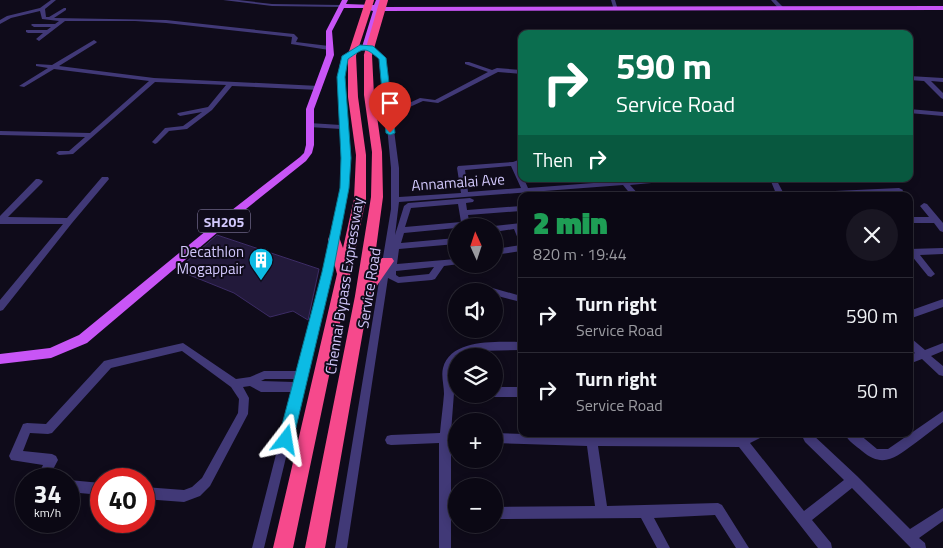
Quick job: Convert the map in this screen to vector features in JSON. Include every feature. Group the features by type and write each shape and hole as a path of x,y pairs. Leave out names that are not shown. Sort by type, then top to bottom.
{"highway":[{"name":"Chennai Bypass Expressway","path":"314,548 362,296 378,196 376,152 362,51 384,0"},
{"name":"Chennai Bypass Expressway","path":"283,548 360,199 361,155 353,97 374,5"},
{"path":"334,240 344,276"},
{"path":"362,296 389,264"}],"main road":[{"path":"343,3 393,8 781,8 942,5"},
{"name":"SH205","path":"0,359 51,353 83,339 226,219 303,159 309,150 310,109 330,55 329,31 343,3"},
{"path":"362,51 374,5"}],"street":[{"path":"0,22 42,9 54,0"},
{"path":"225,0 272,5 343,3"},
{"path":"239,0 272,2 282,0"},
{"path":"613,0 616,8"},
{"path":"773,0 781,8"},
{"path":"42,9 44,18 49,19 139,20 184,23 294,36 295,38 292,43 329,48"},
{"path":"49,19 64,9"},
{"path":"39,39 64,20"},
{"path":"34,25 57,26"},
{"path":"28,31 48,32"},
{"path":"22,86 94,42"},
{"name":"Service Road","path":"341,548 389,264 395,200 395,168 383,58 378,52 370,48 362,51"},
{"path":"258,548 302,375 334,240 344,188 346,158 341,77 345,58 362,51"},
{"path":"467,63 492,72"},
{"path":"38,65 154,80 319,88"},
{"path":"388,115 422,99 436,102 492,72 502,69 518,72"},
{"path":"913,78 943,80"},
{"path":"926,79 943,97"},
{"path":"59,153 71,153 154,80"},
{"path":"156,142 165,130 185,128 210,109 230,84"},
{"path":"180,114 210,109"},
{"path":"913,111 943,114"},
{"path":"309,125 344,127"},
{"path":"0,134 92,135"},
{"path":"0,142 12,134"},
{"path":"463,218 462,168 518,162"},
{"path":"0,307 4,296 105,179"},
{"path":"1,220 39,180"},
{"name":"Annamalai Ave","path":"545,192 637,182"},
{"path":"625,183 633,192"},
{"path":"858,192 899,190"},
{"name":"Annamalai Ave","path":"395,200 409,202 518,194"},
{"path":"464,218 464,201 518,195"},
{"path":"409,202 397,246 389,264 393,279 432,277 441,264"},
{"path":"924,206 943,229"},
{"path":"464,213 494,209 518,209"},
{"path":"494,209 495,218"},
{"path":"1,220 69,221"},
{"path":"913,220 936,220"},
{"path":"503,227 518,226"},
{"path":"402,230 448,227"},
{"path":"397,246 448,242"},
{"path":"503,251 518,248"},
{"path":"913,252 943,251"},
{"path":"913,254 931,274"},
{"path":"389,264 448,263"},
{"path":"503,294 518,298"},
{"path":"913,314 943,303"},
{"path":"913,345 943,372"},
{"path":"472,348 477,346 518,346"},
{"path":"48,468 52,460 16,456 27,428 48,429 108,364 184,347 235,384 244,398 243,414 206,482 196,492 184,496 155,494"},
{"path":"913,358 943,348"},
{"path":"448,367 448,380"},
{"path":"235,384 264,376 302,375"},
{"path":"251,381 261,387 299,386"},
{"path":"503,392 518,392"},
{"path":"854,437 875,455 883,457 891,454 943,416"},
{"path":"391,440 448,437"},
{"path":"503,438 592,441 604,438 742,442 751,437"},
{"path":"809,438 920,548"},
{"path":"592,441 602,511"},
{"path":"742,442 826,548"},
{"path":"804,519 853,480"},
{"path":"503,513 644,512 718,509 743,548"},
{"path":"644,512 664,548"},
{"path":"910,537 943,514"},
{"path":"445,548 448,530"}],"building":[{"name":"Decathlon Mogappair","path":"217,235 319,269 308,320 293,311 270,317 234,293 177,270"}],"place":[{"name":"Decathlon Mogappair","path":"261,281"}],"route":[{"path":"286,440 327,272 344,188 346,158 341,77 345,58 360,47 370,48 378,52 383,58 390,133"}]}
